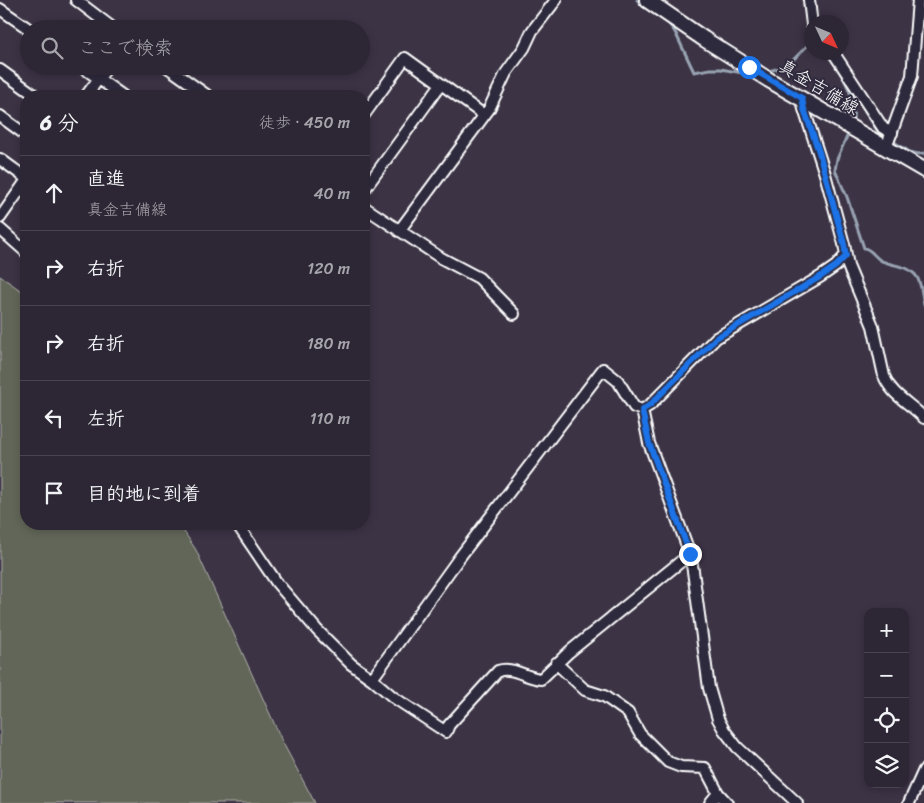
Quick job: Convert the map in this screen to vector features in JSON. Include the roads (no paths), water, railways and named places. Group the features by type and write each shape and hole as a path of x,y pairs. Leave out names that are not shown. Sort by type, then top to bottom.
{"main road":[{"name":"真金吉備線","path":"647,0 769,80 851,128 889,140 924,170"}],"street":[{"path":"76,0 102,20"},
{"path":"399,230 489,109 506,73 524,48 532,31 556,0"},
{"path":"809,0 811,15"},
{"path":"889,140 912,76 918,0"},
{"path":"0,9 20,23"},
{"path":"370,107 405,58 484,115"},
{"path":"838,60 889,140"},
{"path":"0,70 28,90"},
{"path":"92,75 114,90"},
{"path":"90,90 101,75"},
{"path":"179,75 200,90"},
{"path":"370,182 441,84"},
{"path":"802,98 826,174 846,256 873,326 887,382 898,396 924,418"},
{"path":"0,116 20,131"},
{"path":"0,159 20,174"},
{"path":"0,218 20,188"},
{"path":"370,211 440,258 478,278 514,314"},
{"path":"0,229 20,247"},
{"path":"642,410 650,405 716,338 820,277 846,256"},
{"path":"372,679 459,558 603,369 618,381 634,407 642,410"},
{"path":"642,410 649,443 690,554 709,688 718,719 737,746 797,803"},
{"path":"241,530 277,583 317,630 351,664 393,697 446,732 449,725 498,671 504,669 513,670 532,679 541,679 556,663 690,554"},
{"path":"556,663 585,690 604,696 628,713 640,734 668,762 681,767 705,768 718,793 727,803"},
{"path":"909,803 924,770"},
{"path":"710,803 718,793"}],"waterway":[{"path":"637,0 644,5"},
{"path":"667,21 675,32 694,72 721,69 748,74"},
{"path":"765,72 787,66 804,49"},
{"path":"832,60 843,77 851,95 854,114 852,124"},
{"path":"851,94 860,103 878,132 910,152 924,153"},
{"path":"849,132 837,159 835,170 847,197 864,248 882,261 912,272 919,280 924,305"}]}
